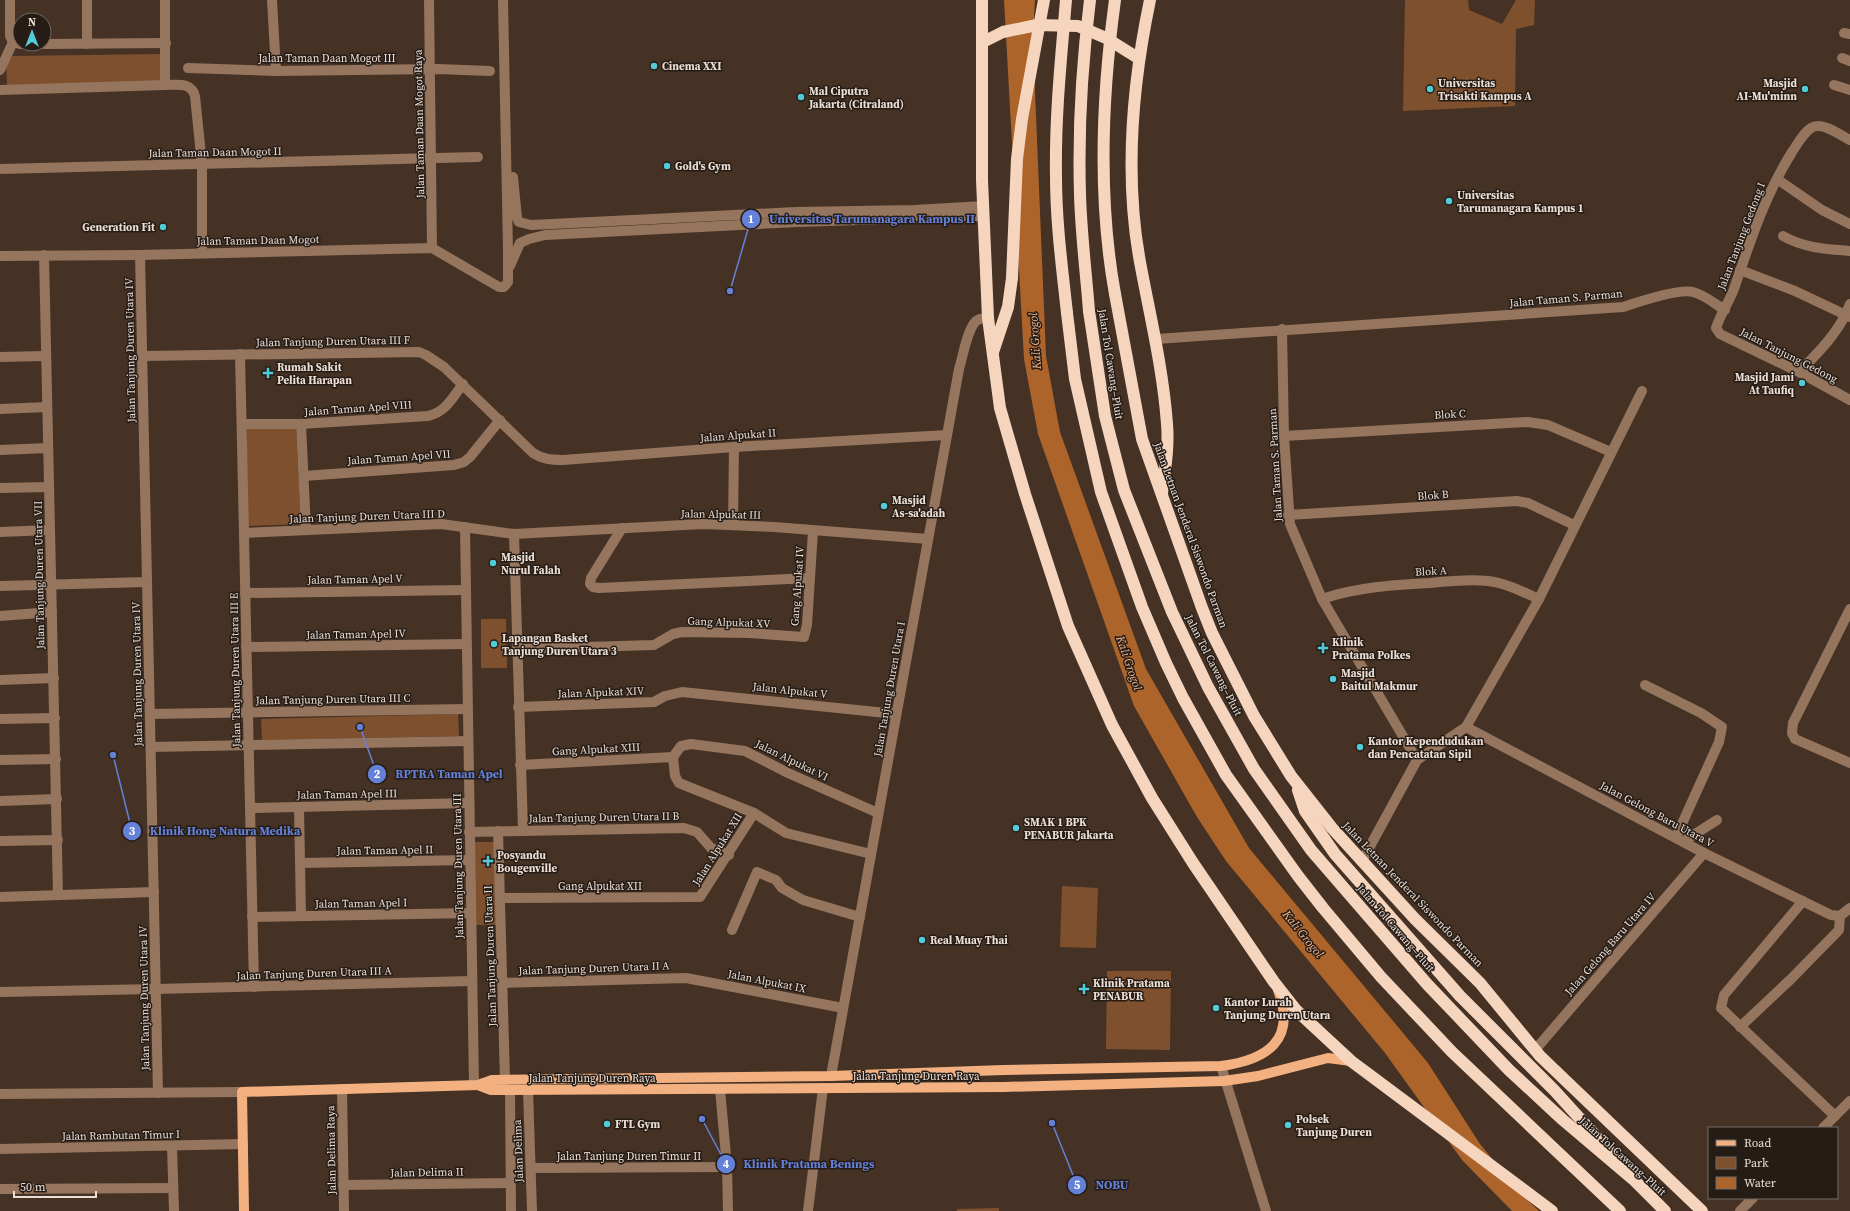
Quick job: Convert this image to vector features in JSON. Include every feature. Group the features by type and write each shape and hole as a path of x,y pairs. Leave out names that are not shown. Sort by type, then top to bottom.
{"highway":[{"path":"982,0 984,211 988,318 1000,408 1024,494 1068,626 1126,752 1152,798 1193,863 1274,982 1296,1010 1351,1062 1552,1211"},
{"path":"992,355 1008,308 1012,278 1017,159 1022,118 1044,0"},
{"path":"1066,0 1058,85 1056,176 1058,239 1075,379 1083,417 1106,506 1142,607 1166,663 1183,698 1226,774 1298,876 1323,908 1381,976 1452,1052 1620,1211"},
{"name":"Jalan Tol Cawang–Pluit","path":"1090,0 1084,49 1079,155 1080,202 1089,312 1105,416 1124,490 1172,612 1208,687 1254,769 1312,850 1427,984 1509,1070 1563,1120 1635,1181 1664,1211"},
{"name":"Jalan Letnan Jenderal Siswondo Parman","path":"1115,0 1104,121 1107,236 1115,294 1142,439 1161,496 1212,633 1254,716 1294,780 1332,828 1415,919 1480,983 1535,1050 1702,1211"},
{"path":"1150,0 1138,58 1132,134 1131,189 1140,262 1156,338 1167,424 1166,460 1161,496"},
{"path":"983,42 1003,32 1037,25 1078,26 1106,38 1138,58"},
{"path":"1294,780 1305,811 1335,854 1460,996 1554,1090 1635,1181"}],"main road":[{"name":"Jalan Tanjung Duren Raya","path":"242,1092 476,1085 492,1080 831,1076 1004,1070 1221,1066 1242,1063 1256,1058 1272,1045 1280,1036 1284,1024 1284,1012 1274,982"},
{"name":"Jalan Tanjung Duren Raya","path":"476,1085 491,1090 1004,1087 1224,1081 1258,1076 1328,1058 1351,1062"},
{"path":"242,1092 244,1211"}],"street":[{"path":"10,0 10,36 12,38"},
{"path":"87,0 87,44"},
{"path":"165,0 165,85"},
{"path":"272,0 276,71"},
{"name":"Jalan Taman Daan Mogot Raya","path":"429,0 432,248"},
{"path":"432,248 499,288 506,286 508,274 507,142 503,0"},
{"path":"52,44 166,44"},
{"path":"0,70 12,48"},
{"name":"Jalan Taman Daan Mogot III","path":"188,68 276,71 430,69 490,71"},
{"path":"0,90 188,85 193,90 195,96 202,165 202,253"},
{"path":"1834,85 1850,90"},
{"name":"Jalan Tanjung Gedong I","path":"1718,332 1717,325 1725,310 1756,224 1777,179 1796,146 1811,128 1818,126 1827,128 1850,140"},
{"path":"507,142 511,155 517,218 523,224 568,224 984,211"},
{"name":"Jalan Taman Daan Mogot II","path":"0,169 478,157"},
{"path":"1777,179 1822,210 1850,224"},
{"path":"508,274 520,243 536,237 797,217"},
{"path":"1783,236 1809,247 1850,251"},
{"name":"Jalan Taman Daan Mogot","path":"0,256 140,255 432,248"},
{"name":"Jalan Tanjung Duren Utara VII","path":"44,255 58,840 58,895"},
{"name":"Jalan Tanjung Duren Utara IV","path":"140,255 158,1093"},
{"path":"1740,270 1795,291 1848,316"},
{"name":"Jalan Taman S. Parman","path":"1156,338 1462,319 1623,307 1678,292 1691,291 1701,295 1725,310"},
{"path":"1800,372 1848,316 1850,304"},
{"name":"Jalan Tanjung Duren Utara I","path":"831,1076 959,369 975,322 979,319 988,318"},
{"name":"Jalan Taman S. Parman","path":"1282,329 1284,436 1288,515 1299,547 1322,599 1417,760"},
{"name":"Jalan Tanjung Gedong","path":"1718,332 1800,372 1850,400"},
{"name":"Jalan Tanjung Duren Utara III F","path":"142,356 419,352 435,361 462,384 532,453"},
{"name":"Jalan Tanjung Duren Utara III E","path":"240,354 254,987"},
{"path":"0,357 46,356"},
{"name":"Jalan Taman Apel VIII","path":"242,424 301,424 428,416 438,413 444,409 462,384"},
{"path":"1362,861 1417,760 1466,727 1539,599 1574,525 1642,391"},
{"path":"0,409 47,407"},
{"name":"Jalan Taman Apel VII","path":"304,476 454,466 464,462 470,457 500,420"},
{"name":"Blok C","path":"1284,436 1528,422 1548,425 1611,452"},
{"path":"301,424 306,530"},
{"name":"Jalan Alpukat II","path":"532,453 540,458 563,460 734,447 947,435"},
{"path":"732,525 734,447"},
{"path":"0,450 48,448"},
{"path":"0,488 49,487"},
{"name":"Blok B","path":"1288,515 1517,501 1528,503 1574,525"},
{"name":"Jalan Tanjung Duren Utara III D","path":"244,532 441,524 514,534"},
{"name":"Jalan Alpukat III","path":"514,534 703,524 928,539"},
{"name":"Jalan Tanjung Duren Utara III","path":"464,527 472,981 476,1085"},
{"path":"622,528 591,578 590,584 593,587 599,588 775,578 810,578"},
{"path":"0,532 50,530"},
{"name":"Gang Alpukat IV","path":"799,638 804,637 806,633 813,531"},
{"path":"514,534 518,707 523,830"},
{"name":"Blok A","path":"1322,599 1353,590 1384,585 1488,581 1512,587 1539,599"},
{"path":"0,586 147,582"},
{"name":"Jalan Taman Apel V","path":"245,593 465,590"},
{"path":"1850,610 1793,723 1792,733 1795,739 1850,763"},
{"path":"0,616 52,612"},
{"name":"Gang Alpukat XV","path":"517,649 654,644 673,634 682,632 749,633 799,638"},
{"name":"Jalan Taman Apel IV","path":"246,647 466,644"},
{"path":"0,680 54,678"},
{"path":"1645,685 1701,713 1722,728 1719,742 1680,839"},
{"name":"Jalan Alpukat V","path":"682,692 896,714"},
{"name":"Jalan Alpukat XIV","path":"518,707 654,702 665,696 682,692"},
{"name":"Jalan Tanjung Duren Utara III C","path":"150,714 467,709"},
{"path":"0,719 55,718"},
{"name":"Jalan Gelong Baru Utara V","path":"1466,727 1704,853 1830,915 1840,916"},
{"path":"151,747 468,741"},
{"name":"Jalan Alpukat VI","path":"673,757 681,746 691,744 745,752 878,813"},
{"path":"673,757 675,776 679,783 754,813 786,833 871,854"},
{"name":"Gang Alpukat XIII","path":"520,765 673,757"},
{"path":"0,760 56,759"},
{"path":"0,801 57,799"},
{"name":"Jalan Taman Apel III","path":"250,808 469,803"},
{"path":"299,807 301,916"},
{"name":"Jalan Alpukat XII","path":"700,897 754,813"},
{"path":"1680,839 1717,820"},
{"name":"Jalan Tanjung Duren Utara II B","path":"469,832 523,830 691,829 702,836 706,844 711,848 728,855"},
{"name":"Jalan Tanjung Duren Utara II","path":"498,831 505,1080"},
{"path":"0,841 58,840"},
{"name":"Jalan Gelong Baru Utara IV","path":"1535,1050 1704,853"},
{"name":"Jalan Taman Apel II","path":"300,863 470,860"},
{"path":"732,930 757,872 776,880 782,888 803,900 860,917"},
{"path":"0,897 154,892"},
{"name":"Gang Alpukat XII","path":"500,898 700,897"},
{"path":"1803,902 1724,996 1721,1008 1835,1116"},
{"path":"1740,1027 1791,979 1839,930 1840,916 1850,908"},
{"name":"Jalan Taman Apel I","path":"252,917 471,913"},
{"name":"Jalan Tanjung Duren Utara II A","path":"503,983 686,978"},
{"name":"Jalan Alpukat IX","path":"686,978 843,1008"},
{"name":"Jalan Tanjung Duren Utara III A","path":"0,992 156,990 472,981"},
{"path":"1221,1066 1224,1081 1266,1211"},
{"path":"808,1211 823,1088"},
{"name":"Jalan Delima Raya","path":"342,1089 344,1211"},
{"path":"720,1089 727,1167 728,1211"},
{"name":"Jalan Delima","path":"510,1090 511,1211"},
{"name":"Jalan Delima","path":"528,1090 532,1211"},
{"path":"0,1094 242,1092"},
{"path":"1824,1127 1850,1101"},
{"name":"Jalan Rambutan Timur I","path":"0,1149 243,1144"},
{"path":"172,1146 174,1211"},
{"name":"Jalan Tanjung Duren Timur II","path":"531,1168 727,1167"},
{"name":"Jalan Delima II","path":"343,1185 511,1183"},
{"path":"0,1189 173,1188"},
{"path":"1740,1211 1752,1199"}],"green space":[{"path":"1405,0 1468,0 1469,10 1502,24 1516,0 1535,0 1534,25 1516,29 1515,106 1403,111"},
{"path":"161,54 161,88 7,88 6,61 13,56"},
{"path":"247,426 296,427 301,524 247,526"},
{"name":"Lapangan Basket Tanjung Duren Utara 3","path":"481,619 506,619 507,668 481,668"},
{"path":"458,714 459,736 262,740 261,719"},
{"path":"475,842 502,842 502,925 475,925"},
{"path":"1062,886 1098,888 1096,948 1060,947"},
{"path":"1107,971 1171,971 1170,1050 1106,1049"},
{"path":"999,1208 999,1211 957,1211 957,1209"}],"water":[{"name":"Kali Grogol","path":"1004,0 1035,0 1035,92 1046,356 1060,432 1146,669 1249,848 1428,1063 1480,1144 1522,1195 1539,1211 1512,1211 1462,1160 1385,1053 1226,861 1197,817 1134,706 1038,434 1024,359"}],"place":[{"name":"Cinema XXI","path":"654,66"},
{"name":"Universitas Trisakti Kampus A","path":"1430,89"},
{"name":"Masjid AI-Mu'minn","path":"1805,89"},
{"name":"Mal Ciputra Jakarta (Citraland)","path":"801,97"},
{"name":"Gold's Gym","path":"667,166"},
{"name":"Universitas Tarumanagara Kampus 1","path":"1449,201"},
{"name":"Generation Fit","path":"163,227"},
{"name":"Universitas Tarumanagara Kampus II","path":"730,291"},
{"name":"Rumah Sakit Pelita Harapan","path":"268,373"},
{"name":"Masjid Jami At Taufiq","path":"1802,383"},
{"name":"Masjid As-sa'adah","path":"884,506"},
{"name":"Masjid Nurul Falah","path":"493,563"},
{"name":"Lapangan Basket Tanjung Duren Utara 3","path":"494,644"},
{"name":"Klinik Pratama Polkes","path":"1323,648"},
{"name":"Masjid Baitul Makmur","path":"1333,679"},
{"name":"RPTRA Taman Apel","path":"360,727"},
{"name":"Kantor Kependudukan dan Pencatatan Sipil","path":"1360,747"},
{"name":"Klinik Hong Natura Medika","path":"113,755"},
{"name":"SMAK 1 BPK PENABUR Jakarta","path":"1016,828"},
{"name":"Posyandu Bougenville","path":"488,861"},
{"name":"Real Muay Thai","path":"922,940"},
{"name":"Klinik Pratama PENABUR","path":"1084,989"},
{"name":"Kantor Lurah Tanjung Duren Utara","path":"1216,1008"},
{"name":"Klinik Pratama Benings","path":"702,1119"},
{"name":"NOBU","path":"1052,1123"},
{"name":"FTL Gym","path":"607,1124"},
{"name":"Polsek Tanjung Duren","path":"1288,1125"}]}
